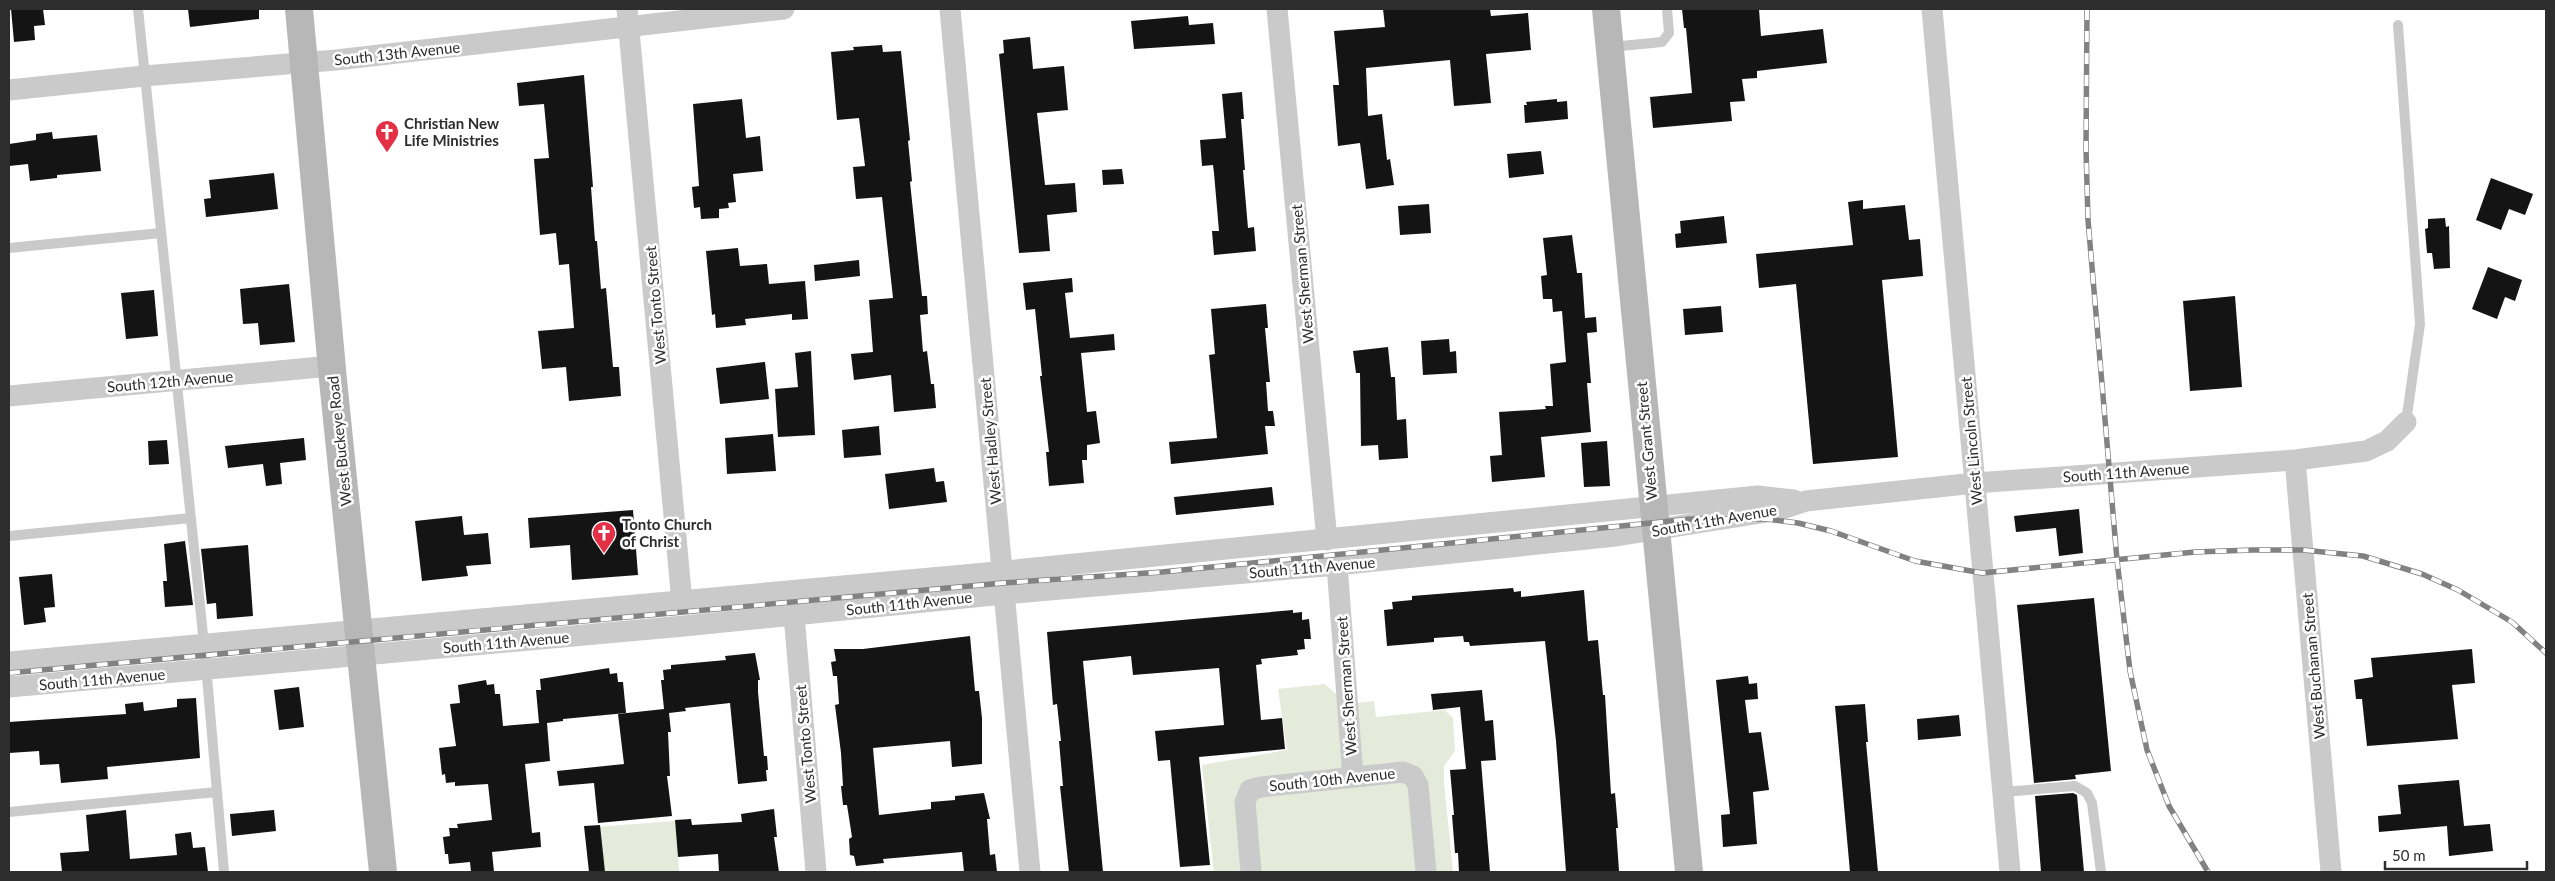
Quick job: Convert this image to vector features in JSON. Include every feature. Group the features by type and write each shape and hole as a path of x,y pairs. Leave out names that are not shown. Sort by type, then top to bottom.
{"main road":[{"name":"West Buckeye Road","path":"299,9 331,366 383,872"},
{"name":"West Grant Street","path":"1606,9 1689,872"}],"street":[{"name":"South 13th Avenue","path":"9,90 144,76 304,63 628,18 784,9"},
{"name":"West Hadley Street","path":"950,9 1030,872"},
{"name":"West Sherman Street","path":"1277,9 1327,540"},
{"name":"West Lincoln Street","path":"1932,9 2010,872"},
{"name":"West Tonto Street","path":"628,18 682,602"},
{"name":"South 12th Avenue","path":"9,396 331,366"},
{"name":"South 11th Avenue","path":"9,687 206,669 360,642 682,602 1327,540 1779,510 1806,501 1975,483 2295,460 2366,451 2387,441 2406,422"},
{"name":"West Buchanan Street","path":"2295,460 2330,872"},
{"name":"South 11th Avenue","path":"9,662 204,644 360,642 794,615 1004,594 1336,565 1654,519"},
{"name":"West Sherman Street","path":"1336,565 1354,777"},
{"name":"West Tonto Street","path":"794,615 816,872"},
{"name":"South 10th Avenue","path":"1251,872 1245,802 1250,790 1260,787 1403,772 1413,776 1418,785 1426,872"}],"lane":[{"path":"138,9 204,644 224,872"},
{"path":"1610,48 1662,42 1669,33 1666,9"},
{"path":"2398,25 2420,324 2406,422"},
{"path":"9,248 161,233"},
{"path":"9,536 191,518"},
{"path":"2002,792 2075,786 2087,793 2092,803 2101,872"},
{"path":"9,812 217,792"}],"green space":[{"path":"1325,684 1347,704 1374,701 1376,717 1445,710 1453,718 1455,751 1444,766 1444,782 1453,872 1214,872 1202,765 1287,750 1278,689"},
{"path":"675,821 679,872 600,872 596,827"}],"building":[{"path":"11,9 43,9 45,25 34,26 35,40 14,42"},
{"path":"188,9 259,9 259,19 190,27"},
{"path":"1383,9 1490,9 1491,16 1528,13 1531,50 1486,54 1491,103 1454,106 1450,60 1366,68 1368,116 1382,114 1387,160 1390,159 1394,185 1366,189 1360,143 1338,146 1333,85 1339,85 1334,31 1385,27"},
{"path":"1682,9 1759,9 1761,36 1823,29 1827,63 1757,71 1757,78 1742,79 1745,101 1730,102 1732,121 1653,128 1650,97 1692,93 1686,28 1684,28"},
{"path":"1188,16 1189,25 1213,23 1215,44 1134,49 1131,21"},
{"path":"1030,37 1033,69 1064,66 1068,110 1037,113 1045,185 1075,183 1077,212 1047,215 1050,251 1019,253 999,54 1004,53 1003,40"},
{"path":"882,45 883,52 901,51 910,140 908,141 912,181 910,182 922,296 927,296 928,314 920,315 923,352 927,351 931,384 934,384 936,408 894,412 891,375 854,380 851,354 873,352 869,300 893,298 882,197 856,199 853,167 865,166 859,118 837,120 831,52 854,50 853,47"},
{"path":"584,75 593,187 591,187 595,241 597,241 601,289 606,288 613,367 619,367 621,396 569,401 566,367 542,369 538,331 574,328 569,264 559,265 556,233 540,235 534,159 549,158 544,104 519,106 517,83"},
{"path":"1242,92 1244,119 1241,119 1245,170 1243,170 1248,228 1254,227 1256,251 1214,255 1212,231 1219,231 1214,173 1213,165 1202,166 1200,140 1226,138 1222,94"},
{"path":"742,99 746,138 760,136 763,171 733,174 736,202 728,203 729,208 719,209 719,218 701,219 700,207 694,208 692,187 699,186 693,104"},
{"path":"1557,99 1557,102 1567,101 1568,119 1525,123 1524,105 1527,105 1526,102"},
{"path":"52,132 53,139 97,135 101,171 57,175 57,178 30,181 28,164 9,166 9,144 36,140 36,134"},
{"path":"1541,151 1544,174 1509,178 1507,154"},
{"path":"1122,169 1124,184 1103,185 1102,170"},
{"path":"274,173 278,209 206,217 204,199 211,198 209,180"},
{"path":"2491,178 2533,194 2525,215 2509,209 2501,230 2476,220"},
{"path":"1863,200 1863,209 1905,205 1909,240 1920,239 1923,276 1882,280 1898,457 1813,464 1796,284 1759,288 1756,254 1853,245 1848,202"},
{"path":"1429,204 1431,233 1400,235 1398,206"},
{"path":"1724,216 1727,243 1676,248 1675,234 1681,233 1680,221"},
{"path":"2445,218 2446,227 2449,226 2450,268 2434,269 2432,253 2427,253 2425,229 2428,228 2428,219"},
{"path":"1572,235 1577,273 1582,273 1585,318 1596,317 1597,332 1587,333 1591,383 1587,383 1591,432 1541,437 1545,477 1492,482 1490,456 1502,455 1499,412 1546,409 1545,406 1553,406 1550,364 1566,362 1562,311 1553,312 1552,299 1543,299 1541,276 1547,275 1543,238"},
{"path":"738,248 740,266 767,264 769,284 805,281 808,319 792,320 792,314 745,319 746,325 716,328 715,314 712,315 706,251"},
{"path":"859,260 860,276 815,281 814,265"},
{"path":"2488,267 2522,280 2515,301 2505,297 2497,319 2472,309"},
{"path":"1072,278 1073,292 1065,293 1070,338 1114,334 1115,350 1081,353 1087,412 1096,411 1100,443 1087,445 1087,460 1082,460 1084,483 1049,486 1046,452 1049,452 1040,376 1042,376 1035,309 1026,310 1023,283"},
{"path":"289,284 295,342 260,345 258,323 243,324 240,289"},
{"path":"154,290 158,336 126,339 121,293"},
{"path":"2235,296 2242,387 2190,391 2183,301"},
{"path":"1266,304 1268,328 1265,328 1270,382 1266,382 1268,411 1273,411 1275,426 1265,426 1268,454 1171,464 1169,442 1217,438 1209,355 1215,354 1211,309"},
{"path":"1721,306 1723,332 1685,335 1683,309"},
{"path":"1449,339 1450,352 1456,351 1457,373 1423,375 1421,341"},
{"path":"1388,347 1391,377 1395,377 1397,420 1406,419 1408,458 1379,460 1378,445 1361,446 1360,373 1356,373 1353,351"},
{"path":"811,351 815,435 778,437 775,389 798,387 795,353"},
{"path":"765,362 769,399 720,404 716,368"},
{"path":"879,426 881,455 844,458 842,430"},
{"path":"773,434 776,471 727,474 725,438"},
{"path":"304,438 306,460 280,463 282,484 266,486 263,464 228,468 225,446"},
{"path":"167,440 169,464 149,465 148,441"},
{"path":"1607,441 1610,486 1584,487 1581,443"},
{"path":"934,468 936,482 944,481 947,502 889,509 885,474"},
{"path":"1272,487 1274,505 1176,515 1174,497"},
{"path":"2079,509 2083,553 2059,556 2056,528 2016,532 2014,516"},
{"path":"633,510 638,575 572,580 570,545 530,548 528,518"},
{"path":"462,516 464,535 488,533 491,564 466,566 468,576 422,581 415,521"},
{"path":"185,541 193,605 165,607 163,581 167,581 164,544"},
{"path":"248,545 253,616 217,619 216,603 207,604 201,549"},
{"path":"52,574 55,607 44,608 46,622 24,625 19,577"},
{"path":"1513,588 1514,592 1521,591 1521,597 1584,590 1588,641 1598,640 1603,695 1605,695 1611,794 1615,793 1618,828 1616,828 1619,871 1566,872 1556,741 1545,641 1470,646 1469,642 1464,642 1463,636 1434,638 1434,642 1387,646 1384,610 1393,609 1392,602 1412,600 1412,596"},
{"path":"2094,598 2111,771 2075,775 2076,779 2034,783 2017,605"},
{"path":"1293,610 1293,613 1302,612 1302,620 1309,619 1311,639 1304,639 1305,649 1297,650 1298,655 1261,659 1262,664 1256,665 1261,720 1282,718 1285,749 1199,757 1210,865 1180,867 1170,760 1158,761 1155,731 1224,725 1219,668 1133,675 1131,656 1083,661 1103,872 1069,872 1060,786 1063,786 1059,741 1061,741 1057,704 1053,705 1047,632"},
{"path":"970,636 975,691 979,691 982,718 982,764 952,767 950,741 873,748 879,815 931,809 931,802 955,800 955,796 984,793 990,819 987,819 990,855 995,854 997,872 964,872 962,852 883,859 884,863 856,866 854,856 850,855 849,839 852,837 847,805 843,805 841,786 843,786 841,753 835,705 839,704 837,676 833,676 831,662 836,661 834,649 863,649"},
{"path":"2472,649 2475,683 2452,685 2458,739 2367,746 2362,699 2356,699 2354,680 2373,677 2371,658"},
{"path":"755,653 760,680 758,680 758,692 764,756 767,756 767,781 738,784 730,703 685,708 686,711 669,713 671,732 668,732 670,776 667,776 672,816 598,823 594,783 559,786 557,771 624,764 618,714 664,709 661,680 664,680 663,670 671,669 671,665 726,660 725,656"},
{"path":"609,668 610,674 617,673 618,682 623,682 626,713 563,719 563,721 547,723 550,761 525,764 532,833 540,832 541,847 492,852 494,872 471,872 470,862 449,864 448,854 445,854 443,837 450,836 449,828 458,828 457,824 492,820 488,784 455,786 455,782 446,783 445,774 442,775 439,748 456,746 450,704 460,703 458,685 486,680 487,685 494,684 495,694 500,694 503,726 539,723 536,690 541,690 540,679"},
{"path":"1748,676 1749,684 1757,683 1758,699 1745,700 1749,733 1761,732 1769,790 1753,792 1757,844 1723,847 1721,815 1730,814 1716,680"},
{"path":"299,687 304,727 279,730 274,690"},
{"path":"1482,690 1485,721 1493,720 1496,760 1481,761 1490,872 1459,872 1458,853 1455,853 1450,770 1466,769 1460,707 1433,710 1431,694"},
{"path":"196,698 200,758 107,767 108,779 61,783 59,764 40,765 39,751 9,753 9,722 126,714 125,704 143,702 144,711 177,707 177,699"},
{"path":"1865,704 1868,742 1866,742 1878,872 1850,872 1835,706"},
{"path":"1959,715 1961,736 1918,740 1917,719"},
{"path":"2459,780 2464,826 2490,824 2493,851 2449,856 2447,826 2379,832 2378,816 2401,814 2398,785"},
{"path":"2073,793 2077,795 2084,872 2041,872 2035,796"},
{"path":"774,809 777,837 774,837 779,872 719,872 718,854 678,857 675,820 691,819 692,825 742,822 741,814"},
{"path":"126,810 130,859 177,855 175,834 191,832 193,848 205,847 208,872 62,872 60,853 89,851 86,815"},
{"path":"274,810 276,831 232,836 230,814"},
{"path":"600,825 605,872 589,872 584,826"}],"railway":[{"path":"2087,9 2086,149 2088,220 2117,560 2130,671 2147,750 2169,806 2208,872"},
{"path":"9,673 1003,583 1162,572 1691,519 1766,519 1798,523 1831,531 1915,561 1982,573 2195,552 2303,550 2363,556 2422,574 2458,590 2512,622 2546,653"}],"place":[{"name":"Christian New Life Ministries","path":"387,153"},
{"name":"Tonto Church of Christ","path":"604,554"}]}
